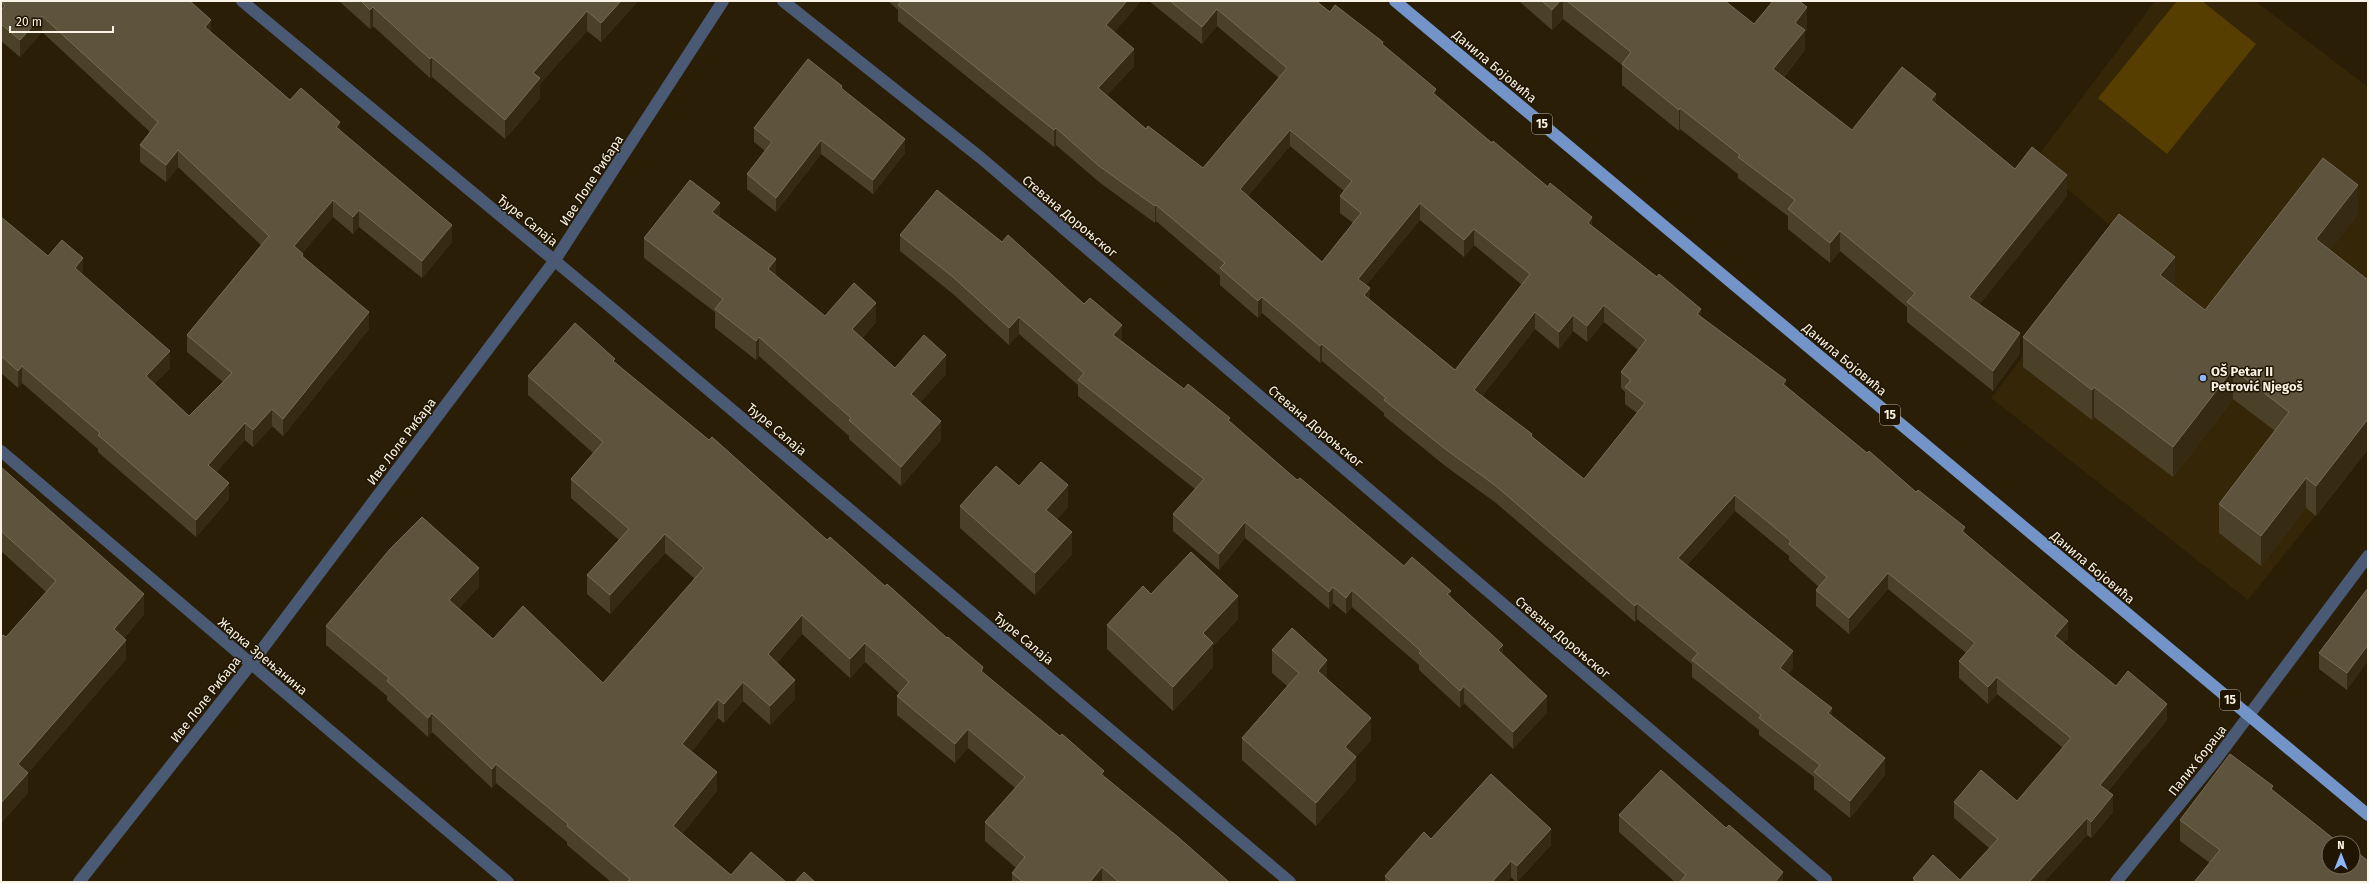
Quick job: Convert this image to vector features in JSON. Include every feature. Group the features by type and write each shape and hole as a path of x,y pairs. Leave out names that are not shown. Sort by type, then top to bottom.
{"main road":[{"name":"Данила Бојовића","path":"1395,1 2368,816"}],"street":[{"name":"Ђуре Салаја","path":"242,1 555,260 1290,882"},
{"name":"Иве Лоле Рибара","path":"79,882 251,664 555,260 723,1"},
{"name":"Стевана Дороњског","path":"783,1 981,158 1826,880"},
{"name":"Жарка Зрењанина","path":"1,451 508,882"},
{"name":"Палих бораца","path":"2116,882 2249,716 2368,556"}],"shaded area":[{"path":"2155,1 2255,1 2368,87 2368,450 2248,600 1991,398 2118,232 2034,161"},
{"path":"2177,1 2202,1 2256,44 2167,154 2098,98"}],"building":[{"path":"1,1 190,1 211,20 205,27 290,100 301,88 340,122 336,127 452,225 422,261 359,210 353,217 333,200 294,246 303,254 302,256 369,312 283,419 272,409 253,430 245,423 208,465 229,483 196,520 98,435 100,433 22,366 18,371 1,356 1,217 48,256 62,240 83,258 75,268 170,351 146,376 189,416 232,373 187,335 269,236 178,150 166,165 140,145 158,122 42,16 20,40 1,24 1,10 5,6"},
{"path":"361,1 621,1 601,23 587,11 533,73 540,78 505,120 432,57 430,59 373,7 370,10"},
{"path":"901,1 1127,1 1106,25 1134,49 1098,88 1146,129 1148,126 1203,168 1287,68 1217,9 1202,27 1170,1 1316,1 1330,12 1335,5 1383,42 1382,44 1436,89 1433,93 1492,143 1493,141 1548,187 1550,183 1592,217 1588,223 1657,277 1659,274 1701,309 1697,314 1786,380 1783,384 1867,453 1869,451 1916,492 1918,490 1965,527 1962,531 2068,621 2055,636 2116,686 2128,671 2167,704 2100,785 2113,795 2091,822 2087,818 2029,882 1917,882 1913,878 1933,855 1960,880 1998,839 1954,802 1981,770 2017,801 2071,738 1997,677 1988,687 1959,661 1975,643 1888,573 1849,618 1816,590 1827,577 1789,544 1791,541 1735,495 1678,558 1793,651 1780,668 1832,708 1828,713 1885,758 1850,801 1814,772 1820,765 1759,718 1761,715 1692,660 1698,653 1637,603 1635,606 1496,486 1444,448 1384,400 1386,398 1322,344 1320,346 1262,297 1258,301 1220,268 1225,263 1156,205 1155,206 1099,166 1056,128 1054,130 898,5","holes":["1290,130 1352,181 1340,196 1361,213 1322,262 1240,189","1420,203 1464,240 1474,229 1530,274 1455,370 1364,295 1370,288 1358,279","1604,305 1646,340 1621,372 1631,380 1625,387 1645,403 1584,479 1531,436 1532,434 1474,390 1535,312 1559,332 1573,315 1587,326"]},
{"path":"1542,1 1560,1 1552,10"},
{"path":"1567,1 1725,1 1754,24 1773,1 1799,1 1807,7 1795,23 1805,30 1773,69 1852,130 1902,67 1936,94 1931,100 2015,169 2032,147 2067,175 1969,297 2020,333 1993,371 1907,302 1915,293 1840,231 1830,243 1788,209 1795,200 1738,157 1740,155 1680,108 1679,110 1622,64 1631,52"},
{"path":"808,59 842,86 841,88 905,139 873,180 821,140 776,198 747,174 772,142 754,128"},
{"name":"OŠ Petar II Petrović Njegoš","path":"2323,158 2358,185 2316,239 2368,280 2368,419 2316,486 2306,478 2261,536 2219,504 2289,412 2233,369 2173,447 2094,387 2092,390 2023,337 2119,214 2175,257 2160,275 2205,310"},
{"path":"690,180 720,203 712,212 776,259 768,269 825,316 854,283 876,303 852,329 895,368 924,335 946,355 911,394 941,421 901,467 849,420 851,418 759,337 756,341 715,309 723,299 644,238"},
{"path":"937,190 1002,242 1008,235 1084,304 1090,298 1122,325 1113,335 1184,389 1188,384 1230,418 1228,420 1297,480 1300,478 1404,566 1412,557 1451,591 1447,594 1503,645 1498,650 1547,696 1513,732 1464,686 1460,691 1419,653 1421,651 1352,590 1346,598 1333,587 1329,592 1245,522 1219,554 1173,514 1204,479 1078,380 1084,373 1019,317 1009,328 953,277 900,235"},
{"path":"575,323 615,359 613,361 709,440 712,437 827,540 830,537 885,586 887,584 947,638 948,637 983,667 981,671 1060,736 1062,734 1104,771 1101,774 1178,837 1229,882 1119,882 1102,867 1090,882 1023,882 1012,873 1025,857 985,822 1025,777 968,729 955,744 897,696 909,682 865,643 850,659 802,615 768,654 795,680 770,706 743,682 724,704 718,699 682,744 717,772 673,826 731,875 751,852 786,882 627,882 630,879 567,826 568,824 496,764 492,769 432,713 428,718 387,681 389,678 326,626 390,549 422,517 479,568 449,600 493,639 523,606 603,683 704,568 665,534 610,595 587,575 629,529 571,479 603,442 528,376"},
{"path":"1041,462 1068,485 1046,510 1072,532 1035,573 960,506 996,466 1019,486"},
{"path":"1,467 144,594 114,629 126,640 18,764 28,773 1,803 1,638 3,635 6,637 56,581 1,531"},
{"path":"1191,552 1238,596 1203,633 1213,643 1173,687 1107,625 1143,586 1151,594"},
{"path":"2368,588 2368,645 2347,673 2319,653"},
{"path":"1292,628 1327,660 1318,671 1371,718 1345,747 1356,757 1316,803 1242,738 1299,673 1272,650"},
{"path":"2230,754 2273,786 2271,789 2329,835 2321,835 2321,875 2361,875 2361,855 2368,861 2368,882 2194,882 2220,850 2180,820"},
{"path":"1661,770 1726,828 1729,825 1783,872 1775,882 1680,882 1686,875 1619,815"},
{"path":"1491,774 1551,829 1517,866 1511,861 1492,882 1392,882 1385,876 1424,832 1431,839"},
{"path":"804,872 815,882 795,882"}],"place":[{"name":"OŠ Petar II Petrović Njegoš","path":"2203,378"}]}
